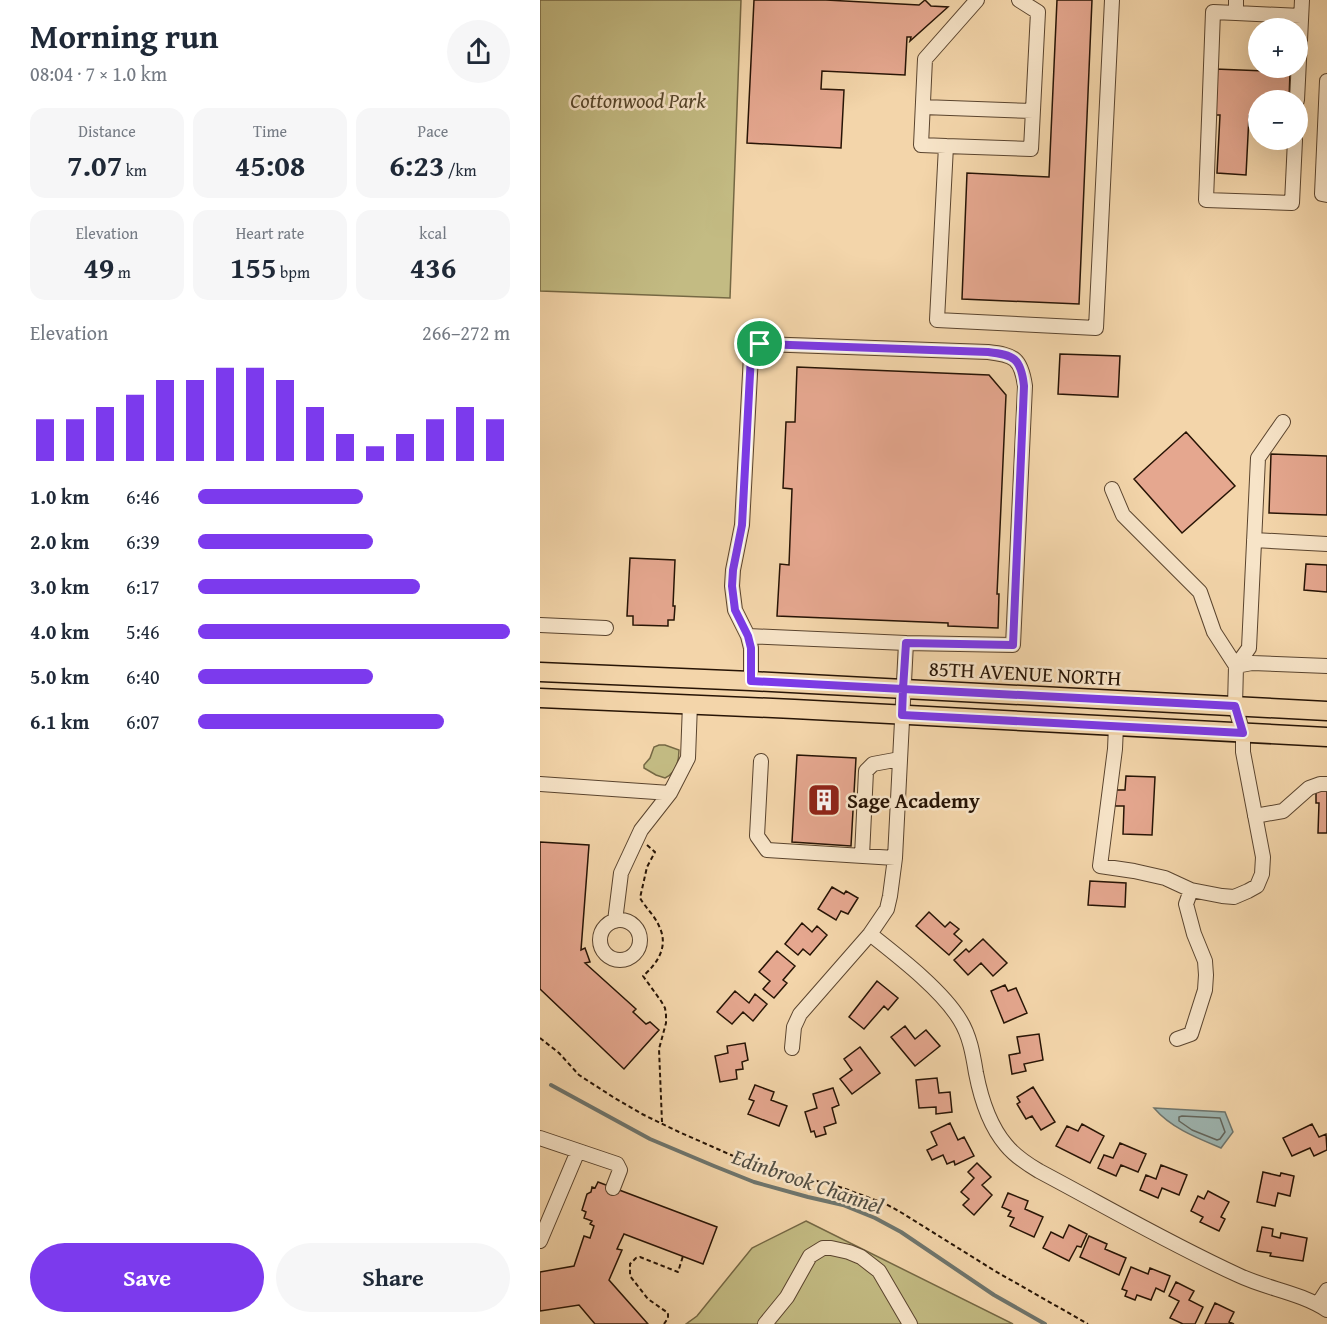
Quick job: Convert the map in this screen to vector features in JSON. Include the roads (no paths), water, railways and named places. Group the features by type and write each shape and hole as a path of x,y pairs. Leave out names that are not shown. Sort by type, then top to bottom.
{"main road":[{"name":"85TH AVENUE NORTH","path":"540,672 1327,711"},
{"path":"540,698 1327,737"}],"street":[{"path":"977,0 925,59 921,145 1031,149 1038,12 1019,0"},
{"path":"946,146 938,320 1096,328 1112,0"},
{"path":"1297,90 1302,0"},
{"path":"1295,150 1292,203 1206,200 1213,12 1236,7 1301,16"},
{"path":"1327,81 1322,194 1327,195"},
{"path":"923,107 1033,111"},
{"path":"748,636 1013,645 1024,386 1020,366 1015,358 1006,354 771,344 754,346 751,355 742,525 732,586 735,610 748,636 751,648 751,681"},
{"path":"1236,666 1249,648 1258,458 1284,422"},
{"path":"1112,489 1123,515 1200,592 1214,632 1236,666 1235,706 1243,733 1243,752 1263,857 1262,874 1257,886 1234,897 1221,896 1191,890 1165,878 1100,866 1116,726"},
{"path":"1254,540 1327,544"},
{"path":"540,625 606,628"},
{"path":"792,1048 794,1027 800,1014 870,934 887,909 894,858 906,643"},
{"path":"1236,666 1252,663 1327,666"},
{"path":"615,921 621,873 641,830 670,793 688,758 690,704"},
{"path":"862,856 866,771 873,764 900,759"},
{"path":"761,761 757,836 767,850 894,858"},
{"path":"540,784 670,793"},
{"path":"1255,816 1283,811 1309,788 1327,784"},
{"path":"1177,1039 1191,1034 1206,975 1205,962 1186,904 1191,890"},
{"path":"870,934 935,990 961,1022 969,1041 984,1107 1006,1146 1023,1161 1245,1279 1301,1296 1323,1307 1327,1290"},
{"path":"540,1137 616,1164 620,1170 613,1188"},
{"path":"540,1241 578,1151"},
{"path":"765,1324 787,1297 810,1256 823,1248 849,1252 861,1257 879,1271 910,1324"}],"water":[{"path":"1154,1108 1225,1112 1233,1132 1221,1148 1176,1127"}],"waterway":[{"name":"Edinbrook Channel","path":"551,1085 650,1139 714,1166 754,1182 843,1205 875,1218 901,1232 994,1295 1045,1324"}],"place":[{"name":"Sage Academy","path":"824,800"}],"park label":[{"name":"Cottonwood Park","path":"638,100"}]}
